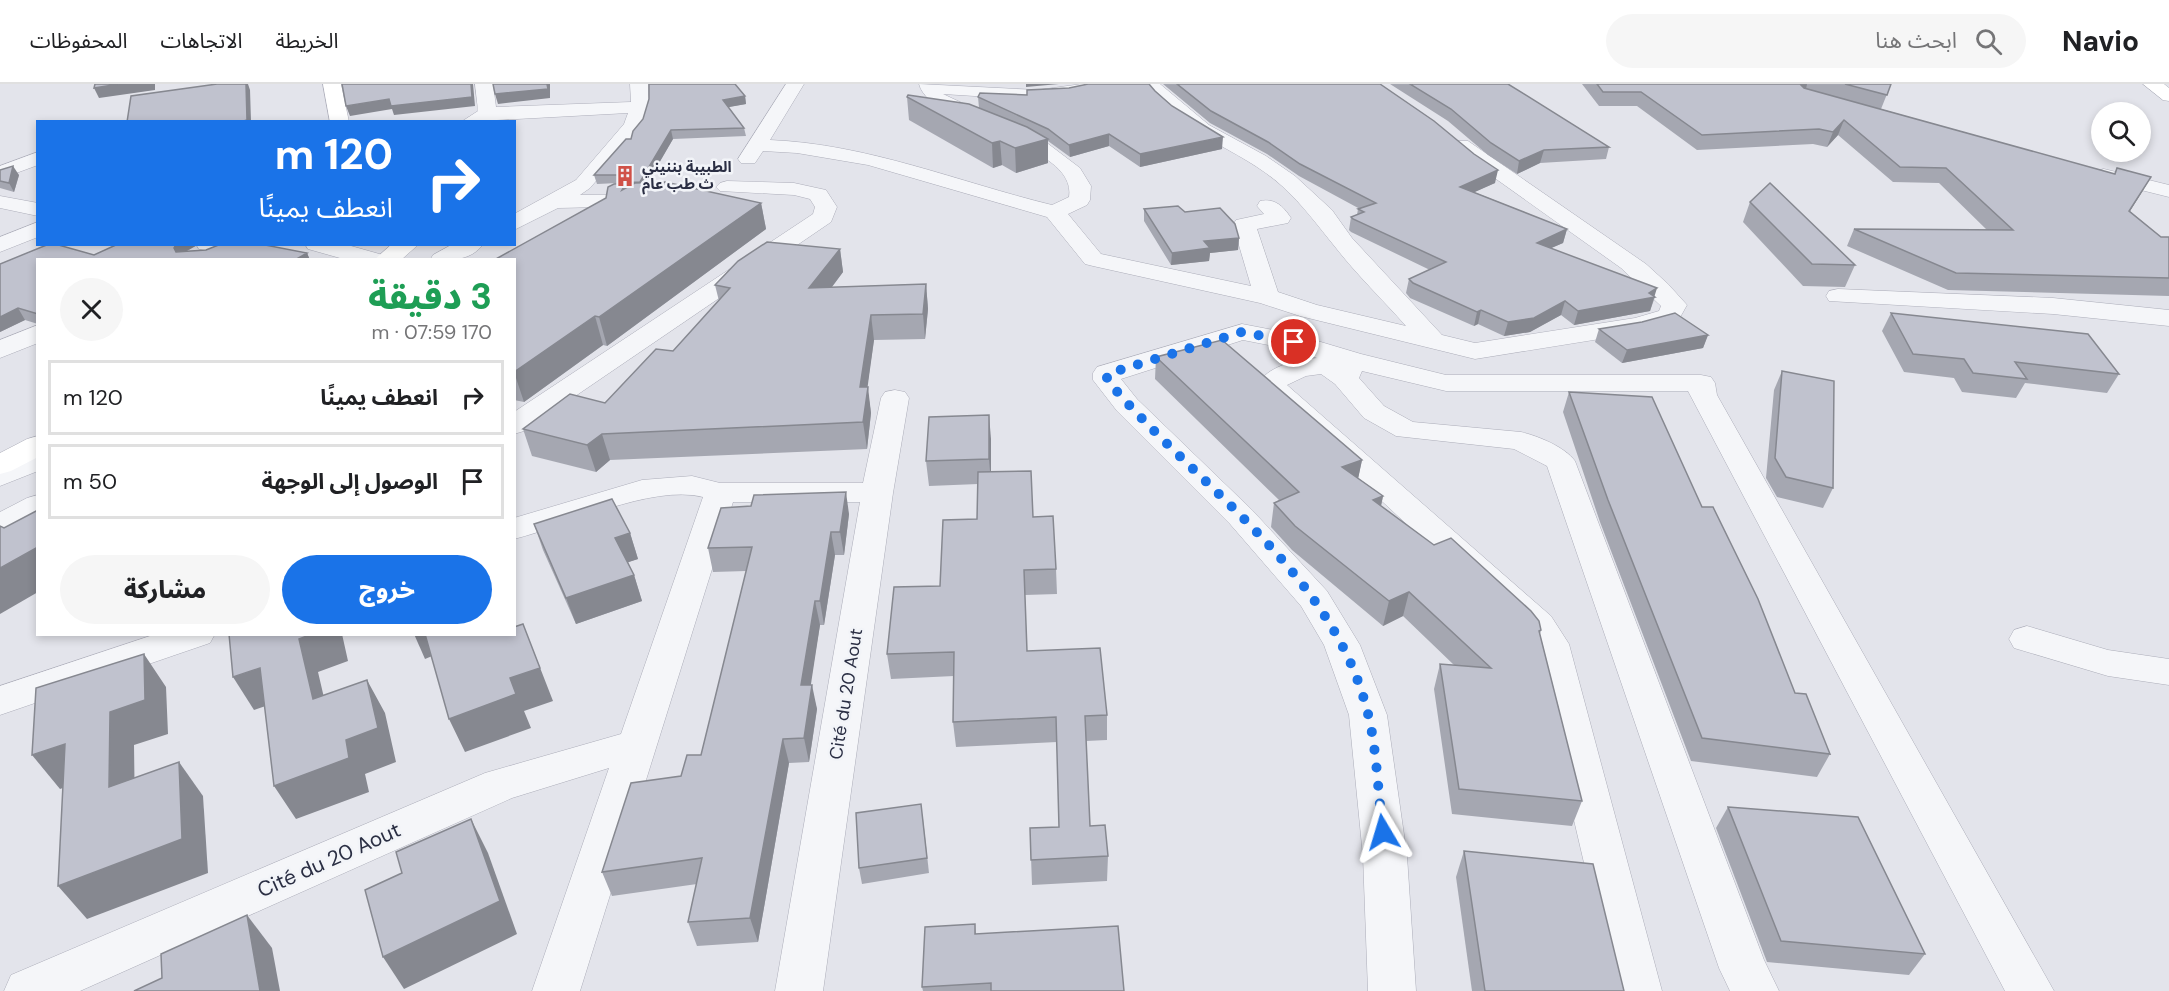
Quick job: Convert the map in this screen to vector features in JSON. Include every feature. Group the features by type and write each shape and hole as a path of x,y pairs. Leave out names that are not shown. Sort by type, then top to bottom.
{"street":[{"path":"332,84 340,120"},
{"path":"484,84 488,113"},
{"path":"516,222 584,184 633,126 640,107 639,84"},
{"path":"516,424 823,217 826,207 818,195 794,189 719,192 759,145 795,84"},
{"path":"929,86 1038,95 1069,92 1108,84"},
{"path":"1151,84 1159,94 1202,129 1259,160 1288,180 1324,214 1344,243 1433,341"},
{"path":"2152,84 2169,96"},
{"path":"929,86 938,100 1047,150 1069,167 1080,186 1079,200 1056,212"},
{"path":"474,120 488,113 640,107"},
{"path":"759,145 790,145 835,151 892,164 970,190 1056,212 1093,259 1266,297 1309,311 1475,351 1637,325 1669,316 1674,305 1657,284 1588,233 1480,161 1448,134"},
{"path":"0,173 36,159"},
{"path":"2089,171 2169,191"},
{"path":"554,202 661,199"},
{"path":"578,221 618,201"},
{"path":"0,202 36,210"},
{"path":"1266,297 1244,225 1280,218 1268,206"},
{"path":"0,245 36,230"},
{"path":"195,258 215,246"},
{"path":"323,246 368,258"},
{"path":"388,258 405,246"},
{"path":"445,258 468,246"},
{"path":"1838,296 2053,306 2169,318"},
{"path":"1392,991 1385,856 1368,715 1342,645 1315,599 1241,517 1127,405 1107,380 1107,374 1242,332 1294,342 1348,369 1374,412 1406,430 1521,441 1560,461 1743,968 1755,991"},
{"path":"1,350 36,334"},
{"path":"1638,991 1551,644 1538,625 1274,387 1273,382 1277,377 1314,366 1324,366 1446,383 1701,383 1703,395 2030,991"},
{"name":"Cité du 20 Aout","path":"799,991 877,493 895,398"},
{"path":"0,465 36,446"},
{"path":"0,477 36,460"},
{"path":"519,525 642,489 692,485 720,492 877,493"},
{"path":"556,991 720,492"},
{"path":"0,525 36,506"},
{"path":"0,701 191,636"},
{"path":"2027,639 2108,663 2169,672"},
{"name":"Cité du 20 Aout","path":"28,991 500,785 636,745"}],"building":[{"path":"95,84 119,84 94,88"},
{"path":"217,84 246,84 247,120 127,120 131,96"},
{"path":"342,84 471,84 472,97 391,106 389,99 346,106"},
{"path":"493,84 547,84 548,89 495,94"},
{"path":"649,84 735,84 745,96 723,100 744,128 671,130 640,182 618,183 620,175 594,175 626,139 631,139 633,131 643,119 649,99"},
{"path":"1088,84 1149,84 1172,106 1223,137 1140,154 1109,134 1069,145 1048,129 978,97 980,93 1027,95 1027,90 1069,88"},
{"path":"1177,84 1380,84 1434,121 1474,154 1498,170 1460,187 1567,229 1537,243 1657,288 1649,293 1655,297 1578,311 1565,301 1534,318 1508,322 1481,310 1477,312 1413,283 1409,279 1446,262 1351,217 1364,212 1358,209 1376,203 1300,164 1268,142 1211,111"},
{"path":"1410,84 1508,84 1609,147 1544,150 1519,161 1491,143 1451,109"},
{"path":"1597,84 1800,84 1804,88 2115,174 2117,168 2151,177 2129,211 2161,237 2169,237 2169,278 1956,273 1854,229 2013,230 1946,168 1900,167 1844,120 1833,132 1819,129 1702,135 1641,92 1603,92"},
{"path":"1845,84 1891,84 1887,95"},
{"path":"908,95 969,104 1027,127 1048,139 1015,148 1000,141 992,143 907,97"},
{"path":"13,166 9,183 0,181 0,170"},
{"path":"665,182 761,203 599,317 595,316 516,371 516,258 498,258 606,198 608,187 626,183 622,190 635,183"},
{"path":"1770,183 1855,265 1812,264 1750,202"},
{"path":"1178,206 1185,212 1220,208 1235,224 1239,238 1204,241 1210,248 1172,253 1144,209"},
{"path":"767,242 840,249 809,288 926,284 923,314 871,315 860,387 868,387 863,422 602,434 587,445 523,429 570,394 605,403 656,349 673,351 730,288 715,285 738,261"},
{"path":"44,246 62,246 94,255 114,246 175,246 176,252 206,250 216,246 270,246 307,253 298,258 36,258 36,313 18,308 0,317 0,264"},
{"path":"1675,313 1708,335 1627,350 1599,329 1642,322"},
{"path":"1891,313 2088,334 2119,374 2015,362 2027,379 1973,373 1964,359 1913,354"},
{"path":"1222,340 1362,460 1342,467 1383,496 1373,500 1434,545 1451,538 1539,621 1541,630 1539,631 1582,801 1459,789 1440,664 1491,668 1409,592 1389,601 1295,526 1274,503 1299,492 1156,357"},
{"path":"1782,371 1834,381 1833,488 1786,477 1775,458"},
{"path":"1569,392 1652,397 1702,507 1713,507 1758,599 1795,693 1806,694 1830,754 1702,738 1608,500"},
{"path":"989,415 989,459 926,461 929,417"},
{"path":"1031,471 1033,517 1053,516 1056,569 1024,570 1027,651 1100,648 1107,715 1085,716 1090,826 1105,825 1108,856 1031,860 1030,828 1059,827 1056,717 953,722 954,652 887,654 894,587 940,586 943,520 977,519 978,472"},
{"path":"846,492 840,532 831,532 820,601 815,601 801,685 812,685 804,738 783,739 750,918 688,922 702,858 602,872 631,783 681,776 687,755 701,755 752,547 708,548 721,508 751,506 754,495"},
{"path":"612,499 630,533 615,538 634,575 566,598 534,524"},
{"path":"36,511 36,548 0,568 0,526 4,528"},
{"path":"523,624 540,668 510,678 516,694 449,719 426,636 516,636 516,626"},
{"path":"229,636 307,636 299,639 313,699 367,680 378,728 346,740 349,758 274,786 260,668 233,677"},
{"path":"144,654 145,700 110,712 109,787 179,762 182,839 58,886 65,744 32,755 36,688"},
{"path":"921,804 927,858 859,868 856,813"},
{"path":"1728,807 1858,817 1925,954 1781,941"},
{"path":"471,819 500,901 383,957 365,890 402,873 396,852"},
{"path":"1464,851 1593,864 1624,991 1485,991"},
{"path":"247,915 260,991 134,991 162,978 161,954"},
{"path":"975,924 975,934 1118,926 1124,991 991,991 991,983 922,987 925,927"}],"place":[{"name":"الطبيبة بننيني ث طب عام","path":"625,176"}],"route":[{"path":"1294,342 1242,332 1107,374 1107,380 1127,405 1241,517 1315,599 1342,645 1368,715 1383,832"}]}
